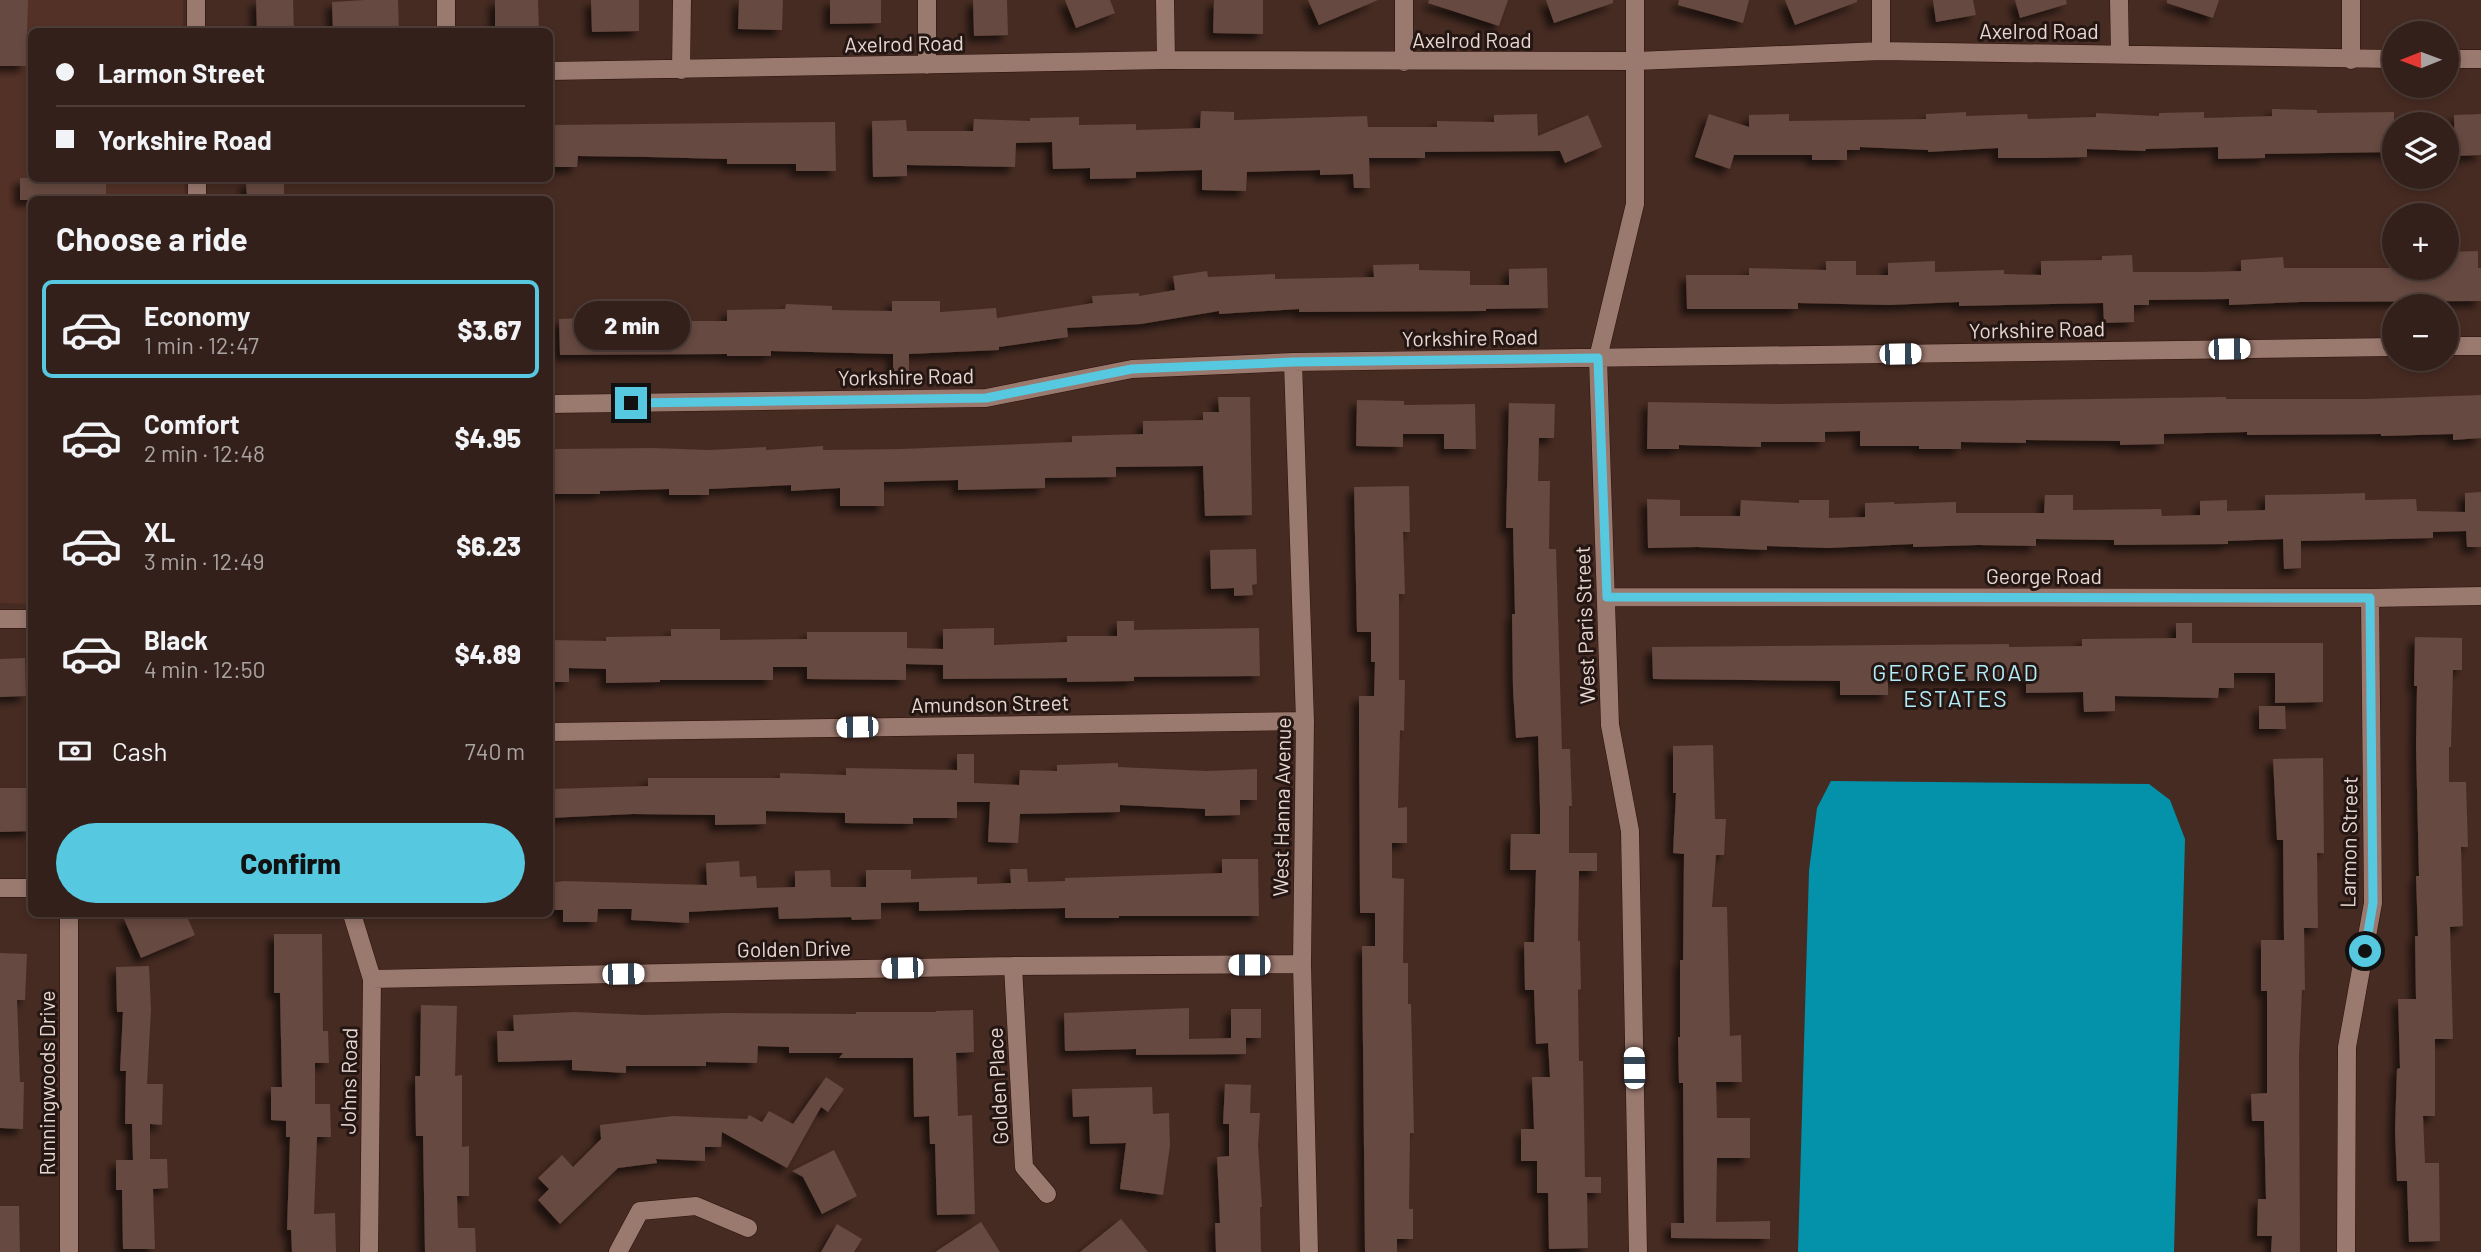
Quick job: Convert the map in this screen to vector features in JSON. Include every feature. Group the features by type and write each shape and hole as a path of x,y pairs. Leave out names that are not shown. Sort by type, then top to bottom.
{"street":[{"path":"195,0 196,28"},
{"path":"446,0 446,28"},
{"path":"681,70 682,0"},
{"path":"927,0 927,65"},
{"path":"1165,0 1166,60"},
{"path":"1404,0 1404,62"},
{"name":"West Paris Street","path":"1635,0 1635,204 1598,358 1609,725 1630,831 1637,1252"},
{"path":"1881,0 1881,51"},
{"path":"2119,0 2120,53"},
{"path":"2351,0 2351,60"},
{"name":"Axelrod Road","path":"553,71 1166,60 1636,61 1881,51 2382,59"},
{"path":"2459,59 2481,59"},
{"path":"2459,346 2481,345"},
{"name":"Yorkshire Road","path":"553,404 986,398 1132,369 1293,362 2382,347"},
{"name":"West Hanna Avenue","path":"1293,362 1305,721 1302,964 1309,1252"},
{"name":"George Road","path":"1607,597 2481,596"},
{"name":"Larmon Street","path":"2346,1252 2347,1046 2373,903 2370,598"},
{"path":"0,619 28,619"},
{"name":"Amundson Street","path":"553,732 1305,721"},
{"path":"0,888 28,888"},
{"name":"Runningwoods Drive","path":"69,917 69,1252"},
{"name":"Johns Road","path":"353,917 372,979 369,1252"},
{"name":"Golden Drive","path":"372,979 1013,966 1302,964"},
{"name":"Golden Place","path":"1013,966 1024,1167 1047,1194"},
{"path":"618,1252 640,1211 696,1206 748,1228"}],"shaded area":[{"path":"0,0 183,0 183,28 28,28 28,182 184,182 185,196 28,196 28,604 0,603"}],"water":[{"path":"1831,781 2149,784 2170,800 2185,839 2174,1252 1798,1252 1809,871 1817,808"}],"building":[{"path":"0,0 28,0 26,66 0,66"},
{"path":"256,0 293,0 294,28 257,28"},
{"path":"398,0 399,28 333,28 332,2"},
{"path":"495,0 538,0 539,28 495,28"},
{"path":"591,0 639,0 639,31 592,32"},
{"path":"739,0 783,0 782,30 738,29"},
{"path":"830,0 881,0 881,23 830,24"},
{"path":"973,0 1007,0 1008,35 974,36"},
{"path":"1065,0 1110,0 1115,13 1076,28"},
{"path":"1214,0 1263,0 1263,34 1213,33"},
{"path":"1308,0 1378,0 1319,25"},
{"path":"1429,0 1508,0 1499,26 1428,3"},
{"path":"1546,0 1613,0 1613,3 1554,23"},
{"path":"1679,0 1749,0 1743,23 1678,5"},
{"path":"1785,0 1857,0 1857,2 1795,25"},
{"path":"1933,0 1973,0 1976,15 1936,22"},
{"path":"2015,0 2066,0 2067,4 2020,18"},
{"path":"2167,0 2219,0 2213,18 2167,3"},
{"path":"2272,109 2317,110 2317,113 2382,112 2382,152 2265,154 2265,158 2218,159 2218,147 2145,151 2087,149 2087,157 1998,158 1998,148 1928,152 1860,147 1860,150 1847,150 1847,160 1812,160 1812,155 1734,155 1730,169 1695,157 1709,114 1749,127 1749,115 1789,114 1789,121 1926,119 1926,114 1966,112 1966,116 2027,114 2028,119 2096,117 2096,113 2159,116 2159,113 2204,112 2204,118 2272,116"},
{"path":"1201,111 1234,112 1234,120 1367,116 1368,127 1437,127 1437,121 1494,122 1494,115 1537,114 1538,136 1588,115 1602,147 1565,163 1560,151 1425,152 1425,158 1369,158 1370,188 1354,188 1353,174 1320,175 1320,170 1247,172 1246,191 1202,190 1202,170 1136,172 1136,178 1090,179 1090,168 1053,169 1052,142 1016,143 1015,167 907,165 907,176 873,177 872,121 906,120 907,131 973,131 974,119 1030,121 1030,118 1079,117 1079,125 1136,124 1136,130 1200,128"},
{"path":"2481,114 2481,155 2459,156 2459,115"},
{"path":"835,122 836,171 796,171 796,164 727,164 727,159 578,156 577,167 553,167 553,125"},
{"path":"20,178 28,178 28,182 106,182 106,196 28,196 28,200 20,200"},
{"path":"246,182 284,182 284,196 247,196"},
{"path":"2478,251 2481,301 2459,301 2459,294 2382,294 2382,302 2229,305 2229,299 2149,300 2149,305 2134,305 2134,322 2104,323 2103,303 1959,306 1959,302 1889,305 1798,303 1798,309 1687,309 1686,275 1749,275 1749,268 1826,270 1826,261 1856,261 1856,275 1888,275 1888,263 1935,261 1935,272 2004,270 2004,274 2041,275 2041,261 2102,260 2102,256 2132,255 2133,272 2241,271 2241,260 2283,257 2284,268 2382,268 2382,280 2459,280 2459,252"},
{"path":"1419,264 1419,270 1470,271 1470,285 1509,285 1509,269 1547,268 1548,308 1299,312 1299,309 1219,314 1219,311 1141,324 1067,328 1068,337 999,347 999,350 909,354 909,371 893,371 893,354 771,351 771,356 560,355 559,319 657,315 658,321 727,321 727,310 785,309 786,304 832,306 832,310 892,311 892,301 940,301 940,312 996,308 997,318 1093,303 1092,296 1139,293 1139,296 1175,290 1173,276 1207,271 1208,277 1275,274 1275,279 1374,277 1373,265"},
{"path":"2481,395 2481,438 2453,440 2453,434 2247,435 2247,432 2164,434 2164,444 2120,445 2120,441 2026,440 2026,443 1961,442 1961,449 1919,449 1919,446 1860,446 1860,431 1825,432 1825,442 1761,442 1761,447 1679,445 1679,449 1647,449 1648,402 1777,404 2226,397 2366,399"},
{"path":"1218,397 1250,397 1252,515 1205,516 1203,466 1116,467 1116,477 1045,478 1045,488 958,490 958,480 884,482 884,506 840,506 840,488 791,491 791,485 709,489 709,495 669,495 669,489 554,494 554,449 709,450 766,447 766,450 823,446 823,450 901,449 1072,442 1072,436 1143,434 1143,421 1203,420 1203,412 1219,412"},
{"path":"1357,400 1404,401 1404,405 1475,404 1476,449 1444,449 1444,434 1403,434 1403,447 1356,446"},
{"path":"1509,403 1555,404 1554,438 1539,438 1538,481 1550,481 1549,549 1556,549 1562,749 1570,749 1572,806 1569,806 1569,853 1597,853 1597,871 1579,871 1579,1061 1583,1061 1585,1177 1601,1177 1601,1193 1587,1193 1588,1248 1549,1249 1548,1193 1537,1193 1537,1161 1521,1161 1521,1129 1534,1129 1532,1077 1550,1077 1548,1043 1536,1044 1534,990 1525,990 1524,942 1534,942 1536,870 1510,870 1511,834 1540,834 1540,807 1538,736 1516,738 1513,689 1513,528 1506,528"},
{"path":"1409,486 1410,532 1403,532 1405,594 1399,594 1399,680 1405,680 1404,731 1400,730 1398,808 1407,807 1407,843 1392,843 1392,878 1404,879 1403,963 1408,963 1408,1004 1411,1004 1414,1133 1410,1133 1409,1209 1413,1209 1413,1239 1397,1239 1397,1252 1365,1252 1362,946 1375,946 1375,913 1360,913 1359,696 1374,696 1375,662 1371,662 1371,632 1357,632 1354,487"},
{"path":"2481,492 2481,547 2467,547 2466,531 2433,532 2433,538 2301,541 2301,568 2284,569 2283,539 2228,541 2228,544 2114,545 2114,540 2036,539 2036,546 1913,547 1913,544 1829,548 1767,546 1767,550 1648,548 1647,499 1680,500 1680,516 1740,516 1741,500 1799,503 1799,500 1829,500 1829,518 1865,517 1865,503 1894,502 1956,502 1956,513 2044,513 2045,495 2073,495 2073,510 2161,509 2162,516 2200,515 2200,501 2227,500 2227,511 2265,510 2265,495 2365,493 2365,500 2416,499 2417,511 2465,512 2465,493"},
{"path":"1256,549 1257,584 1252,585 1253,595 1234,596 1234,588 1211,589 1210,550"},
{"path":"1117,621 1134,621 1134,630 1259,628 1260,676 1134,677 1134,681 1067,682 1067,678 943,679 943,665 906,664 906,680 807,679 807,667 773,667 773,680 606,683 606,669 569,668 569,682 553,682 553,640 606,641 606,637 671,636 671,629 720,629 720,640 807,639 807,632 907,632 907,648 943,649 943,629 994,628 994,645 1067,642 1067,636 1117,636"},
{"path":"2176,623 2192,623 2192,643 2323,643 2323,702 2275,703 2275,673 2234,673 2234,688 2219,688 2218,698 2115,696 2115,711 2084,712 2083,692 2026,693 2026,679 1888,679 1888,695 1840,695 1840,681 1653,679 1652,647 2009,644 2009,647 2082,646 2082,639 2176,638"},
{"path":"2415,637 2462,638 2462,670 2453,670 2449,782 2466,782 2468,847 2461,847 2463,926 2450,927 2453,1039 2435,1039 2435,1116 2423,1116 2425,1163 2439,1163 2440,1241 2409,1242 2407,1181 2397,1181 2395,1130 2397,1069 2400,1068 2398,999 2416,999 2416,876 2419,876"},
{"path":"25,658 26,696 0,697 0,659"},
{"path":"2259,706 2285,706 2286,729 2259,729"},
{"path":"1713,745 1715,819 1726,819 1724,855 1716,855 1712,907 1727,907 1730,1036 1741,1035 1742,1082 1716,1082 1717,1118 1750,1118 1750,1158 1717,1158 1716,1222 1770,1221 1770,1239 1671,1238 1671,1223 1684,1223 1683,1083 1679,1083 1678,1037 1680,960 1683,960 1684,854 1673,853 1676,793 1673,793 1673,746"},
{"path":"957,754 974,754 974,783 1019,785 1020,770 1057,771 1057,765 1118,763 1118,767 1207,771 1257,769 1257,800 1240,800 1240,815 1205,816 1205,809 1120,805 1120,812 1020,814 1018,843 988,842 990,802 957,802 957,818 913,818 913,824 845,823 845,813 766,811 766,824 715,825 715,815 633,814 553,818 553,789 648,786 648,778 780,778 780,773 846,775 846,768 957,770"},
{"path":"2323,758 2324,853 2317,853 2318,928 2304,928 2305,990 2302,990 2299,1056 2300,1252 2271,1252 2272,1236 2257,1236 2258,1199 2266,1199 2264,1121 2252,1121 2251,1094 2267,1093 2267,991 2261,991 2261,940 2284,940 2283,840 2277,840 2273,759"},
{"path":"0,788 28,788 28,831 0,832"},
{"path":"1222,859 1258,859 1259,916 1065,918 1065,908 919,911 919,902 881,903 881,919 779,919 778,907 689,912 689,923 631,920 632,909 598,909 597,922 563,922 563,910 553,910 553,883 707,885 706,863 739,861 740,877 756,876 757,888 795,887 795,871 830,870 831,887 866,887 866,870 911,870 911,879 977,877 977,884 1011,883 1010,869 1027,869 1028,882 1065,881 1065,878 1222,873"},
{"path":"187,917 195,935 141,958 124,919"},
{"path":"274,934 322,934 323,1031 328,1031 329,1063 315,1063 315,1104 330,1104 331,1137 317,1137 314,1214 335,1213 336,1252 292,1252 291,1230 287,1230 290,1137 286,1137 286,1121 271,1120 271,1087 282,1087 280,993 274,993"},
{"path":"0,953 27,954 25,1000 17,1000 20,1082 24,1082 23,1129 0,1128"},
{"path":"149,966 151,1009 147,1084 163,1084 162,1125 150,1124 150,1159 167,1159 168,1188 153,1189 155,1249 123,1249 122,1190 116,1190 116,1160 133,1160 132,1124 125,1124 126,1071 120,1071 123,1012 117,1012 116,967"},
{"path":"421,1005 457,1006 455,1076 462,1075 462,1147 469,1146 469,1196 457,1196 458,1228 475,1228 476,1252 425,1252 423,1136 416,1136 415,1076 420,1076"},
{"path":"1189,1008 1189,1039 1231,1038 1231,1009 1261,1009 1261,1038 1246,1038 1246,1054 1136,1055 1136,1049 1065,1051 1064,1013"},
{"path":"973,1010 974,1052 956,1053 958,1116 972,1115 975,1214 937,1215 935,1144 930,1144 929,1116 914,1117 913,1058 839,1058 843,1053 789,1053 789,1047 758,1046 757,1063 706,1062 706,1066 626,1066 626,1073 572,1070 572,1060 498,1062 497,1031 514,1031 513,1015 574,1012 644,1015 856,1014"},
{"path":"826,1077 844,1089 828,1112 821,1107 787,1168 722,1132 721,1147 705,1147 705,1161 656,1159 657,1163 618,1168 560,1224 538,1200 549,1189 538,1178 562,1155 573,1167 601,1139 600,1125 673,1116 747,1119 749,1115 762,1122 769,1111 793,1124"},
{"path":"1225,1084 1251,1085 1250,1113 1260,1113 1258,1145 1262,1207 1261,1252 1216,1252 1215,1223 1220,1223 1217,1157 1229,1156 1229,1124 1223,1124"},
{"path":"1152,1087 1153,1114 1169,1113 1170,1146 1163,1195 1120,1189 1126,1143 1090,1144 1089,1116 1073,1117 1072,1089"},
{"path":"834,1150 857,1196 822,1214 803,1177 792,1171"},
{"path":"0,1206 19,1206 20,1252 0,1252"},
{"path":"1121,1219 1148,1252 1080,1252"},
{"path":"981,1222 1000,1252 935,1252"},
{"path":"837,1224 862,1239 854,1252 821,1252"}],"district":[{"name":"GEORGE ROAD ESTATES","path":"1956,685"}],"route":[{"path":"631,403 986,398 1132,369 1293,362 1598,358 1607,597 2370,598 2373,903 2365,951"}]}
